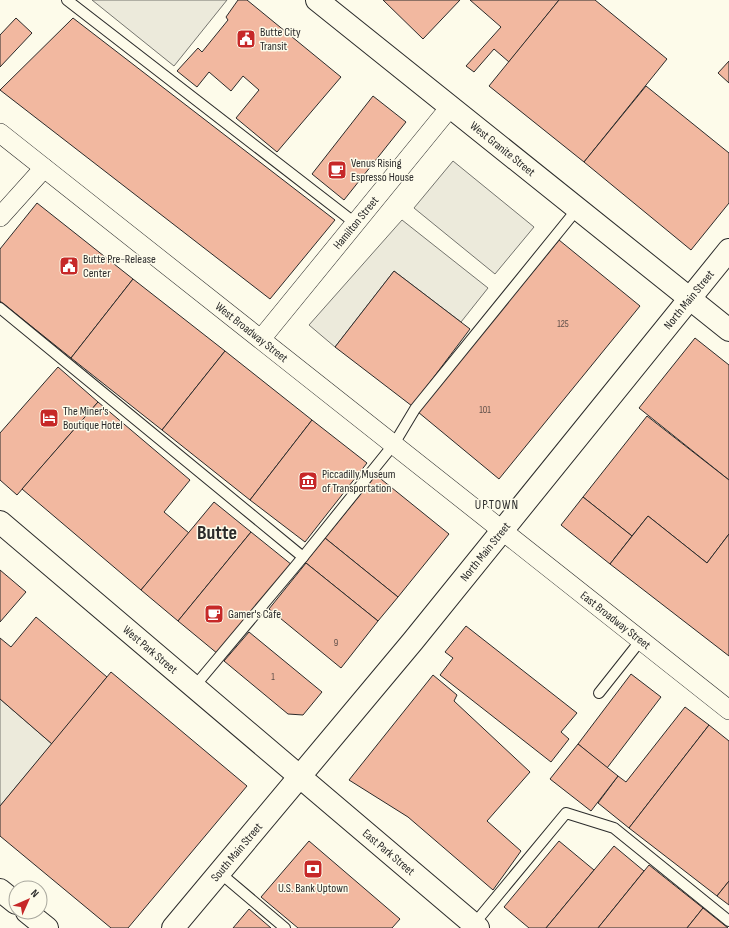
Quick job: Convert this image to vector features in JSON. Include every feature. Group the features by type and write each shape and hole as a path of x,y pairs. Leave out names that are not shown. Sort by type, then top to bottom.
{"main road":[{"name":"West Granite Street","path":"317,0 729,330"},
{"name":"North Main Street","path":"300,777 503,530 729,250"},
{"name":"West Park Street","path":"0,522 300,777"},
{"name":"South Main Street","path":"173,928 300,777"},
{"name":"East Park Street","path":"300,777 476,926"},
{"path":"0,890 8,896"},
{"path":"37,920 47,928"}],"street":[{"name":"Hamilton Street","path":"261,339 451,106"},
{"name":"West Broadway Street","path":"0,133 503,530"},
{"path":"0,217 44,168"},
{"name":"East Broadway Street","path":"503,530 729,710"}],"lane":[{"path":"67,0 355,223"},
{"path":"194,687 303,557 394,444 415,409 578,208"},
{"path":"0,308 303,557"},
{"path":"599,693 641,640"},
{"path":"476,926 566,813 614,828 729,921"},
{"path":"220,873 285,928"}],"shaded area":[{"path":"92,0 227,0 174,66"},
{"path":"453,161 534,227 495,274 414,208"},
{"path":"402,220 488,288 461,322 394,271 335,347 309,325"},
{"path":"0,699 52,744 0,806"}],"building":[{"path":"238,0 247,0 341,77 277,152 236,118 259,90 243,76 231,91 209,72 197,87 177,71 198,48 202,52 228,20 226,17"},
{"path":"383,0 460,0 423,39"},
{"path":"470,0 559,0 509,62 494,49 474,72 466,66 501,27"},
{"path":"559,0 595,0 667,59 584,162 489,86"},
{"path":"16,18 32,33 0,67 0,35"},
{"path":"73,18 335,220 270,299 0,90"},
{"path":"729,61 729,83 718,73"},
{"path":"646,86 729,153 729,203 691,250 584,162"},
{"path":"373,96 406,122 344,200 312,174"},
{"path":"37,203 133,279 71,358 0,301 0,249"},
{"path":"559,240 640,306 499,479 418,412"},
{"path":"394,271 470,329 412,406 335,347"},
{"path":"133,279 225,351 162,430 71,358"},
{"path":"695,338 729,365 729,480 639,408"},
{"path":"225,351 312,420 250,500 162,430"},
{"name":"The Miner's Boutique Hotel","path":"58,367 98,402 17,495 0,480 0,433"},
{"path":"98,402 190,480 164,512 189,533 141,590 22,489"},
{"path":"647,416 729,480 729,534 707,563 648,516 632,536 583,497"},
{"name":"Piccadilly Museum of Transportation","path":"312,420 367,463 305,542 250,500"},
{"path":"376,475 449,534 398,597 325,538"},
{"path":"583,497 632,536 610,564 561,525"},
{"path":"214,502 251,532 178,621 141,590"},
{"path":"648,516 707,563 729,534 729,656 610,564"},
{"path":"251,532 292,565 218,654 178,621"},
{"path":"325,538 398,597 378,621 306,563 304,564"},
{"path":"306,563 378,621 341,668 269,609"},
{"path":"0,570 26,592 0,622"},
{"path":"36,617 107,677 52,744 0,699 0,638 11,647"},
{"path":"466,626 577,713 561,732 569,739 551,762 440,675 453,658 445,652"},
{"path":"249,632 322,692 303,715 288,714 224,661"},
{"path":"111,672 247,786 128,928 111,928 0,836 0,806"},
{"path":"631,674 661,697 607,768 578,744"},
{"path":"433,675 457,695 454,701 530,772 487,821 521,851 493,890 408,817 349,780"},
{"path":"685,707 709,725 629,828 598,803 618,776 626,782"},
{"path":"709,725 729,741 729,881 717,896 629,828"},
{"path":"578,744 618,776 591,811 550,779"},
{"name":"U.S. Bank Uptown","path":"309,841 400,919 392,928 298,928 261,897"},
{"path":"559,841 594,870 546,928 529,928 504,907"},
{"path":"614,846 644,871 598,928 546,928"},
{"path":"649,865 703,908 687,928 598,928"},
{"path":"729,881 729,905 717,896"},
{"path":"703,908 728,928 687,928"},
{"path":"249,909 271,928 233,928"}],"place":[{"name":"Butte City Transit","path":"246,39"},
{"name":"Venus Rising Espresso House","path":"337,170"},
{"name":"Butte Pre-Release Center","path":"69,266"},
{"name":"The Miner's Boutique Hotel","path":"49,418"},
{"name":"Piccadilly Museum of Transportation","path":"308,481"},
{"name":"Gamer's Cafe","path":"214,614"},
{"name":"U.S. Bank Uptown","path":"313,869"}],"district":[{"name":"UPTOWN","path":"497,505"},
{"name":"Butte","path":"217,533"}]}
